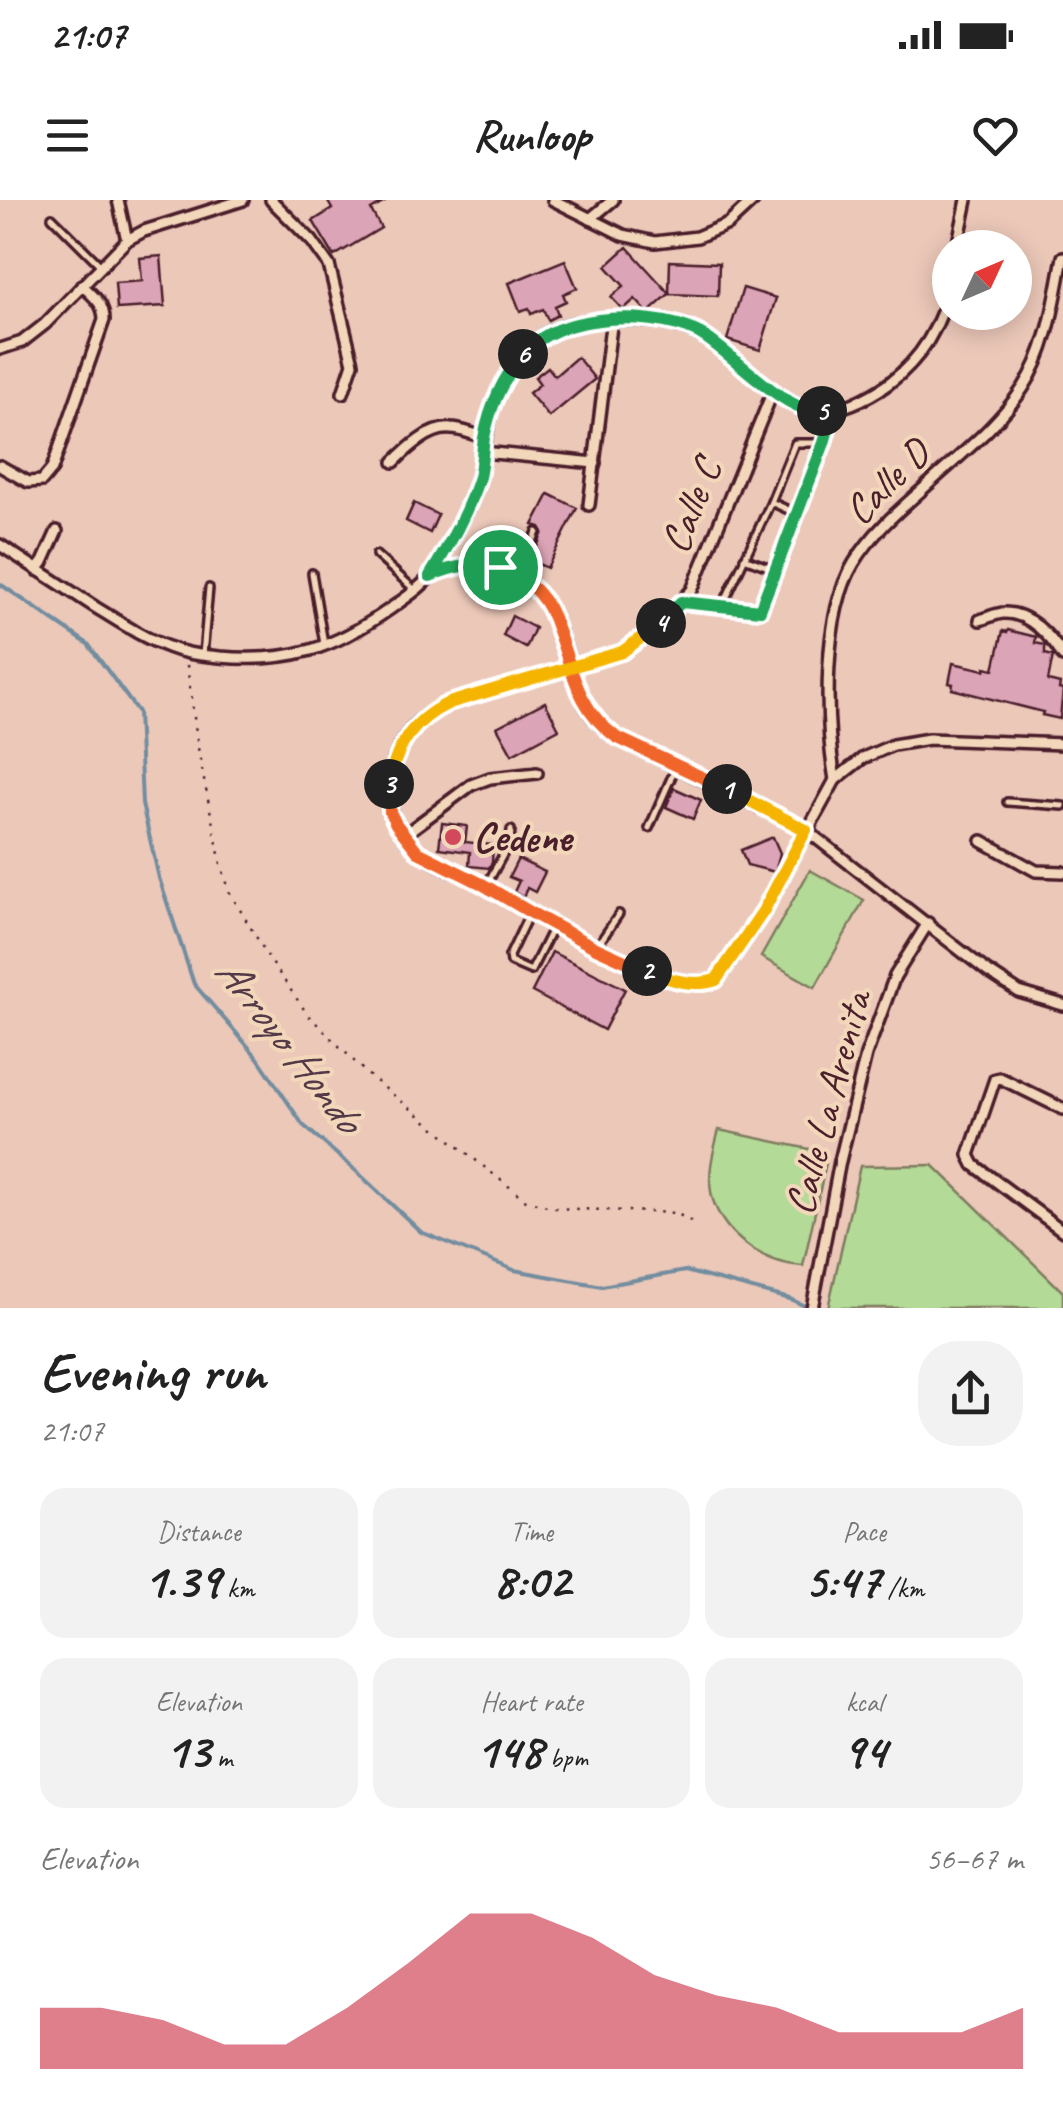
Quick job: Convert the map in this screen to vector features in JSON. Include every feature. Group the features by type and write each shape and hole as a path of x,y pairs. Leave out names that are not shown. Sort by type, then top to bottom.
{"street":[{"path":"118,200 127,240"},
{"path":"0,349 22,342 33,333 127,240 243,200"},
{"path":"271,200 312,241 329,265 353,363 344,393"},
{"path":"553,200 623,236 656,242 696,237 728,224 754,200"},
{"path":"590,219 613,200"},
{"path":"961,230 967,200"},
{"name":"Calle D","path":"835,780 827,689 834,626 852,566 872,536 960,456 1022,390 1043,346 1063,257"},
{"path":"0,466 28,482 42,482 52,469 104,320 100,302 82,285"},
{"path":"0,545 119,622 164,646 202,655 276,659 324,646 362,629 430,576 458,530 478,477 496,393 509,370 536,340 548,333 573,324 612,318 660,322 694,331 719,346 773,391 814,412 854,403 879,390 918,356 934,330"},
{"path":"590,505 612,318"},
{"name":"Calle C","path":"404,835 390,812 392,764 412,728 428,714 449,703 622,652 660,624 692,590 773,391"},
{"path":"394,462 427,436 448,428 484,438"},
{"path":"483,452 594,464"},
{"path":"37,570 57,530"},
{"path":"430,576 454,566 482,564 518,576 550,608 581,697 600,725 616,737 806,830 987,971 1019,992 1063,1005"},
{"path":"980,620 1005,612 1028,619 1055,643 1063,656"},
{"path":"537,773 490,778 471,785 404,835 418,852 596,948 652,973 706,984 716,980 764,910 835,780 863,758 893,744 930,739 1063,744"},
{"path":"982,841 1036,871 1063,872"},
{"name":"Calle La Arenita","path":"812,1308 840,1161 866,1055 895,976 928,923"},
{"path":"1063,1109 995,1079 969,1155 970,1160 1063,1230"}],"lane":[{"path":"52,217 101,266"},
{"path":"681,602 760,610 834,408"},
{"path":"722,606 795,443 824,443"},
{"path":"771,502 797,514"},
{"path":"518,576 537,532"},
{"path":"376,556 416,590"},
{"path":"744,558 776,570"},
{"path":"312,574 324,646"},
{"path":"202,655 209,588"},
{"path":"649,828 676,766"},
{"path":"1007,802 1063,806"},
{"path":"486,886 510,842 511,830"},
{"path":"530,912 509,956 510,962 531,971 554,925"},
{"path":"596,948 619,914"}],"path":[{"path":"186,653 199,754 220,864 230,893 308,1015 366,1074 526,1200 554,1208 676,1213 692,1222"}],"green space":[{"path":"810,870 864,900 815,987 761,957"},
{"path":"719,1130 822,1155 826,1163 803,1266 761,1254 727,1226 713,1200 710,1183"},
{"path":"933,1165 1063,1292 1063,1308 828,1308 860,1166"}],"building":[{"path":"327,200 388,200 371,210 381,228 334,256 313,221 332,209"},
{"path":"627,247 669,293 670,261 719,263 718,296 669,294 648,313 635,299 623,310 611,297 624,286 606,266"},
{"path":"161,256 165,306 117,309 115,283 142,281 140,258"},
{"path":"565,260 577,288 563,294 566,301 555,306 558,315 548,320 543,309 531,314 529,308 520,311 509,283"},
{"path":"743,288 776,298 760,350 727,340"},
{"path":"577,357 595,379 549,417 529,393 540,384 535,377 548,367 555,376"},
{"path":"549,494 577,508 547,568 531,561 543,532 533,525"},
{"path":"414,503 438,515 430,533 406,521"},
{"path":"512,616 535,628 526,648 503,636"},
{"path":"1003,631 1036,637 1035,643 1045,645 1045,654 1053,656 1048,681 1060,684 1059,689 1063,690 1060,719 952,689 953,684 949,683 953,663 994,669"},
{"path":"545,702 559,729 512,754 497,727"},
{"path":"674,788 701,800 693,819 666,807"},
{"path":"442,823 467,826 465,842 493,845 489,868 469,866 470,852 439,848"},
{"path":"773,837 780,853 775,872 747,865 741,850"},
{"path":"518,859 545,872 535,892 527,888 523,897 514,892 519,881 509,877"},
{"path":"552,952 625,989 604,1030 532,992"}],"waterway":[{"name":"Arroyo Hondo","path":"0,584 88,644 138,712 142,804 159,878 194,984 258,1058 303,1125 421,1232 514,1270 602,1286 685,1271 790,1299 809,1308"}],"place":[{"name":"Cedene","path":"453,837"}],"route":[{"path":"500,567 454,566 430,576 458,530 478,477 496,393 509,370 536,340 548,333 573,324 612,318 660,322 694,331 719,346 773,391 801,408 814,412 834,408 760,610 681,602 660,624 622,652 572,668 490,693 449,703 438,708 412,728 392,764 390,812 418,852 596,948 652,973 691,983 716,980 764,910 806,830 616,737 600,725 581,697 572,668 550,608 525,581 500,567"}]}
